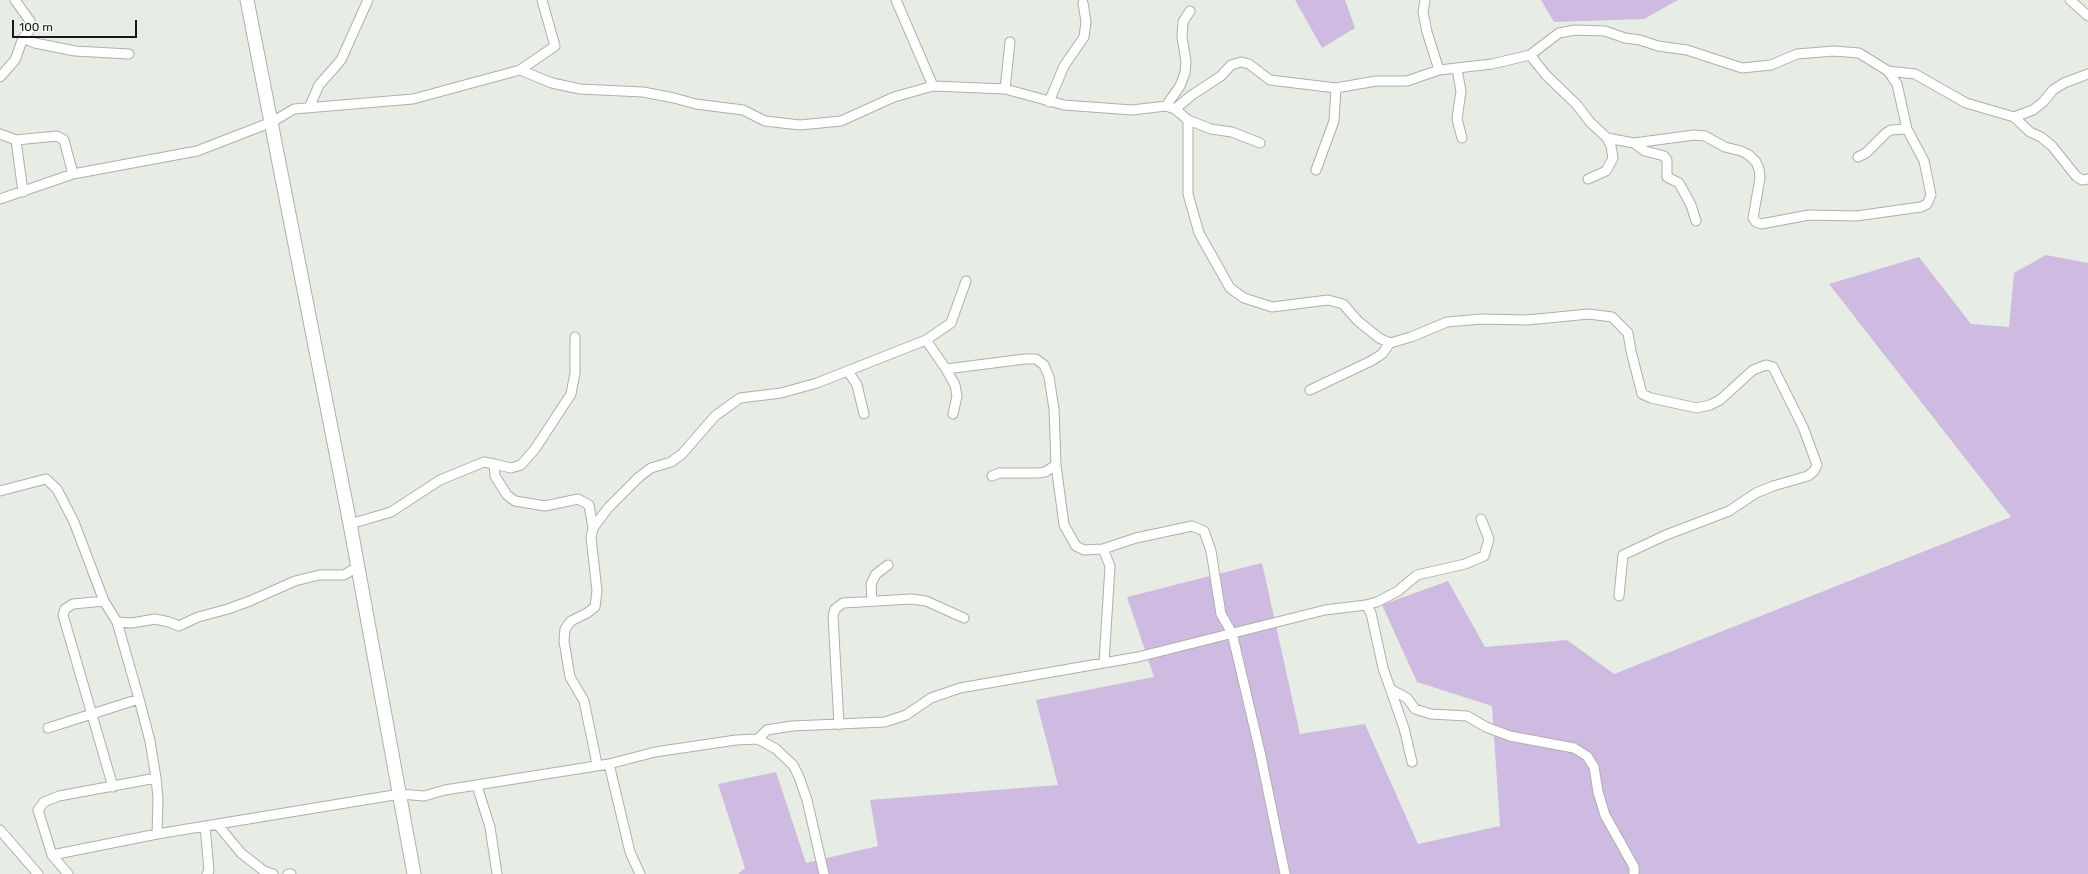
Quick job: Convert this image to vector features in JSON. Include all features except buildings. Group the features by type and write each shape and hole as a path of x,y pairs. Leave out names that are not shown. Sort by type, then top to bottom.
{"highway":[{"path":"247,0 350,524 414,874"}],"street":[{"path":"0,77 15,60 23,38 30,31 30,21 15,0"},
{"path":"310,108 319,85 341,60 368,0"},
{"path":"0,199 73,174 197,151 272,122 294,109 413,99 520,70 555,46 542,0"},
{"path":"896,0 933,86"},
{"path":"1425,0 1423,12 1427,32 1439,70"},
{"path":"2070,0 2088,16"},
{"path":"1049,102 1064,66 1084,36 1086,22 1083,3"},
{"path":"1170,108 1185,73 1186,61 1183,50 1182,30 1183,22 1190,11"},
{"path":"520,70 552,83 580,89 644,92 696,104 743,110 765,121 800,125 841,121 894,97 933,86 1005,89 1064,105 1132,110 1170,108 1221,76 1232,65 1241,62 1249,64 1270,80 1336,88 1376,81 1407,81 1439,70 1492,64 1530,55 1559,33 1575,30 1605,31 1625,38 1640,40 1658,46 1687,50 1742,68 1771,65 1797,54 1834,51 1859,53 1888,71 1897,84 1907,129 1924,161 1931,195 1927,204 1921,207 1856,216 1809,215 1761,224 1756,222 1753,218 1760,178 1759,169 1756,162 1749,155 1699,136 1634,143 1607,138"},
{"path":"23,38 35,43 75,51 129,54"},
{"path":"1005,89 1010,42"},
{"path":"1530,55 1546,75 1577,105 1590,122 1607,138 1611,146 1613,158 1606,171 1588,179"},
{"path":"1457,69 1461,91 1457,119 1462,138"},
{"path":"1888,71 1915,74 1966,103 2014,117 2030,132 2041,137 2052,146 2076,176 2082,180 2088,179"},
{"path":"2014,117 2033,110 2043,102 2053,90 2064,83 2088,74"},
{"path":"1316,170 1334,121 1336,88"},
{"path":"1170,108 1188,120 1211,129 1232,132 1260,143"},
{"path":"1188,120 1188,194 1199,233 1230,288 1244,298 1272,308 1328,300 1344,304 1358,321 1379,338 1390,343"},
{"path":"1858,157 1872,148 1886,133 1891,130 1907,129"},
{"path":"0,134 16,140 57,136 64,140 73,174"},
{"path":"16,140 23,192"},
{"path":"1634,143 1645,151 1664,156 1667,160 1667,177 1679,183 1691,205 1696,221"},
{"path":"592,528 608,508 639,477 651,468 671,462 682,454 715,416 740,398 781,393 817,383 926,340 951,323 966,281"},
{"path":"1310,390 1371,361 1382,354 1390,343 1411,337 1447,322 1482,319 1527,320 1589,314 1612,317 1628,333 1642,394 1651,398 1697,408 1710,405 1720,400 1728,390 1753,370 1766,365 1773,367 1803,427 1817,465 1814,471 1808,476 1773,486 1756,493 1729,511 1666,534 1623,555 1619,596"},
{"path":"350,524 391,512 444,478 484,462 511,468 521,465 535,449 571,394 575,373 575,337"},
{"path":"926,340 946,369 954,385 957,396 953,414"},
{"path":"946,369 1025,358 1036,359 1044,365 1049,377 1054,409 1056,465 1064,525 1076,546 1084,550 1103,549 1136,538 1192,526 1204,531 1211,551 1221,614 1232,633 1260,752 1285,874"},
{"path":"848,371 857,385 864,414"},
{"path":"494,464 495,476 507,495 515,501 545,506 571,499 584,500 589,505 591,510 591,537 598,592 595,607 571,621 566,629 564,641 570,677 584,701 597,764"},
{"path":"992,476 999,473 1045,472 1056,465"},
{"path":"0,491 46,479 57,489 74,522 104,601 117,622 139,698 150,741 156,778 158,798 157,834"},
{"path":"758,739 767,730 792,726 885,722 906,715 931,698 960,688 1138,657 1324,610 1366,605 1398,591 1417,575 1465,564 1484,556 1489,540 1481,519"},
{"path":"1103,549 1110,566 1104,663"},
{"path":"872,600 871,584 876,574 888,565"},
{"path":"117,622 132,623 155,619 179,626 198,617 250,601 295,581 319,575 344,575 357,568"},
{"path":"839,725 833,616 835,609 843,602 872,600 926,601 964,618"},
{"path":"104,601 73,604 65,609 63,614 113,787"},
{"path":"1366,605 1371,613 1383,668 1392,690 1404,728 1412,762"},
{"path":"1392,690 1407,698 1415,709 1426,712 1467,716 1486,727 1510,736 1574,748 1587,756 1594,767 1598,792 1605,815 1634,867 1634,874"},
{"path":"48,728 139,698"},
{"path":"52,855 157,834 400,794 424,796 597,764 609,764 655,752 736,740 758,739 776,749 793,765 799,777 807,800 824,874"},
{"path":"609,764 630,852 640,874"},
{"path":"68,874 52,855 38,810 44,802 59,796 156,778"},
{"path":"477,786 490,827 497,874"},
{"path":"217,824 241,853 264,871 273,874"},
{"path":"205,826 209,871 207,874"},
{"path":"0,830 38,874"}],"shaded area":[{"path":"1295,0 1345,0 1355,28 1322,48"},
{"path":"1541,0 1678,0 1644,19 1554,22"},
{"path":"2046,255 2088,263 2088,874 738,874 745,868 718,784 776,772 806,863 878,846 870,800 1058,785 1036,700 1154,677 1127,597 1262,563 1300,734 1365,724 1418,844 1500,826 1492,706 1417,682 1382,605 1448,581 1485,647 1567,640 1614,674 2011,517 1829,284 1919,257 1971,324 2009,327 2014,273"}]}
